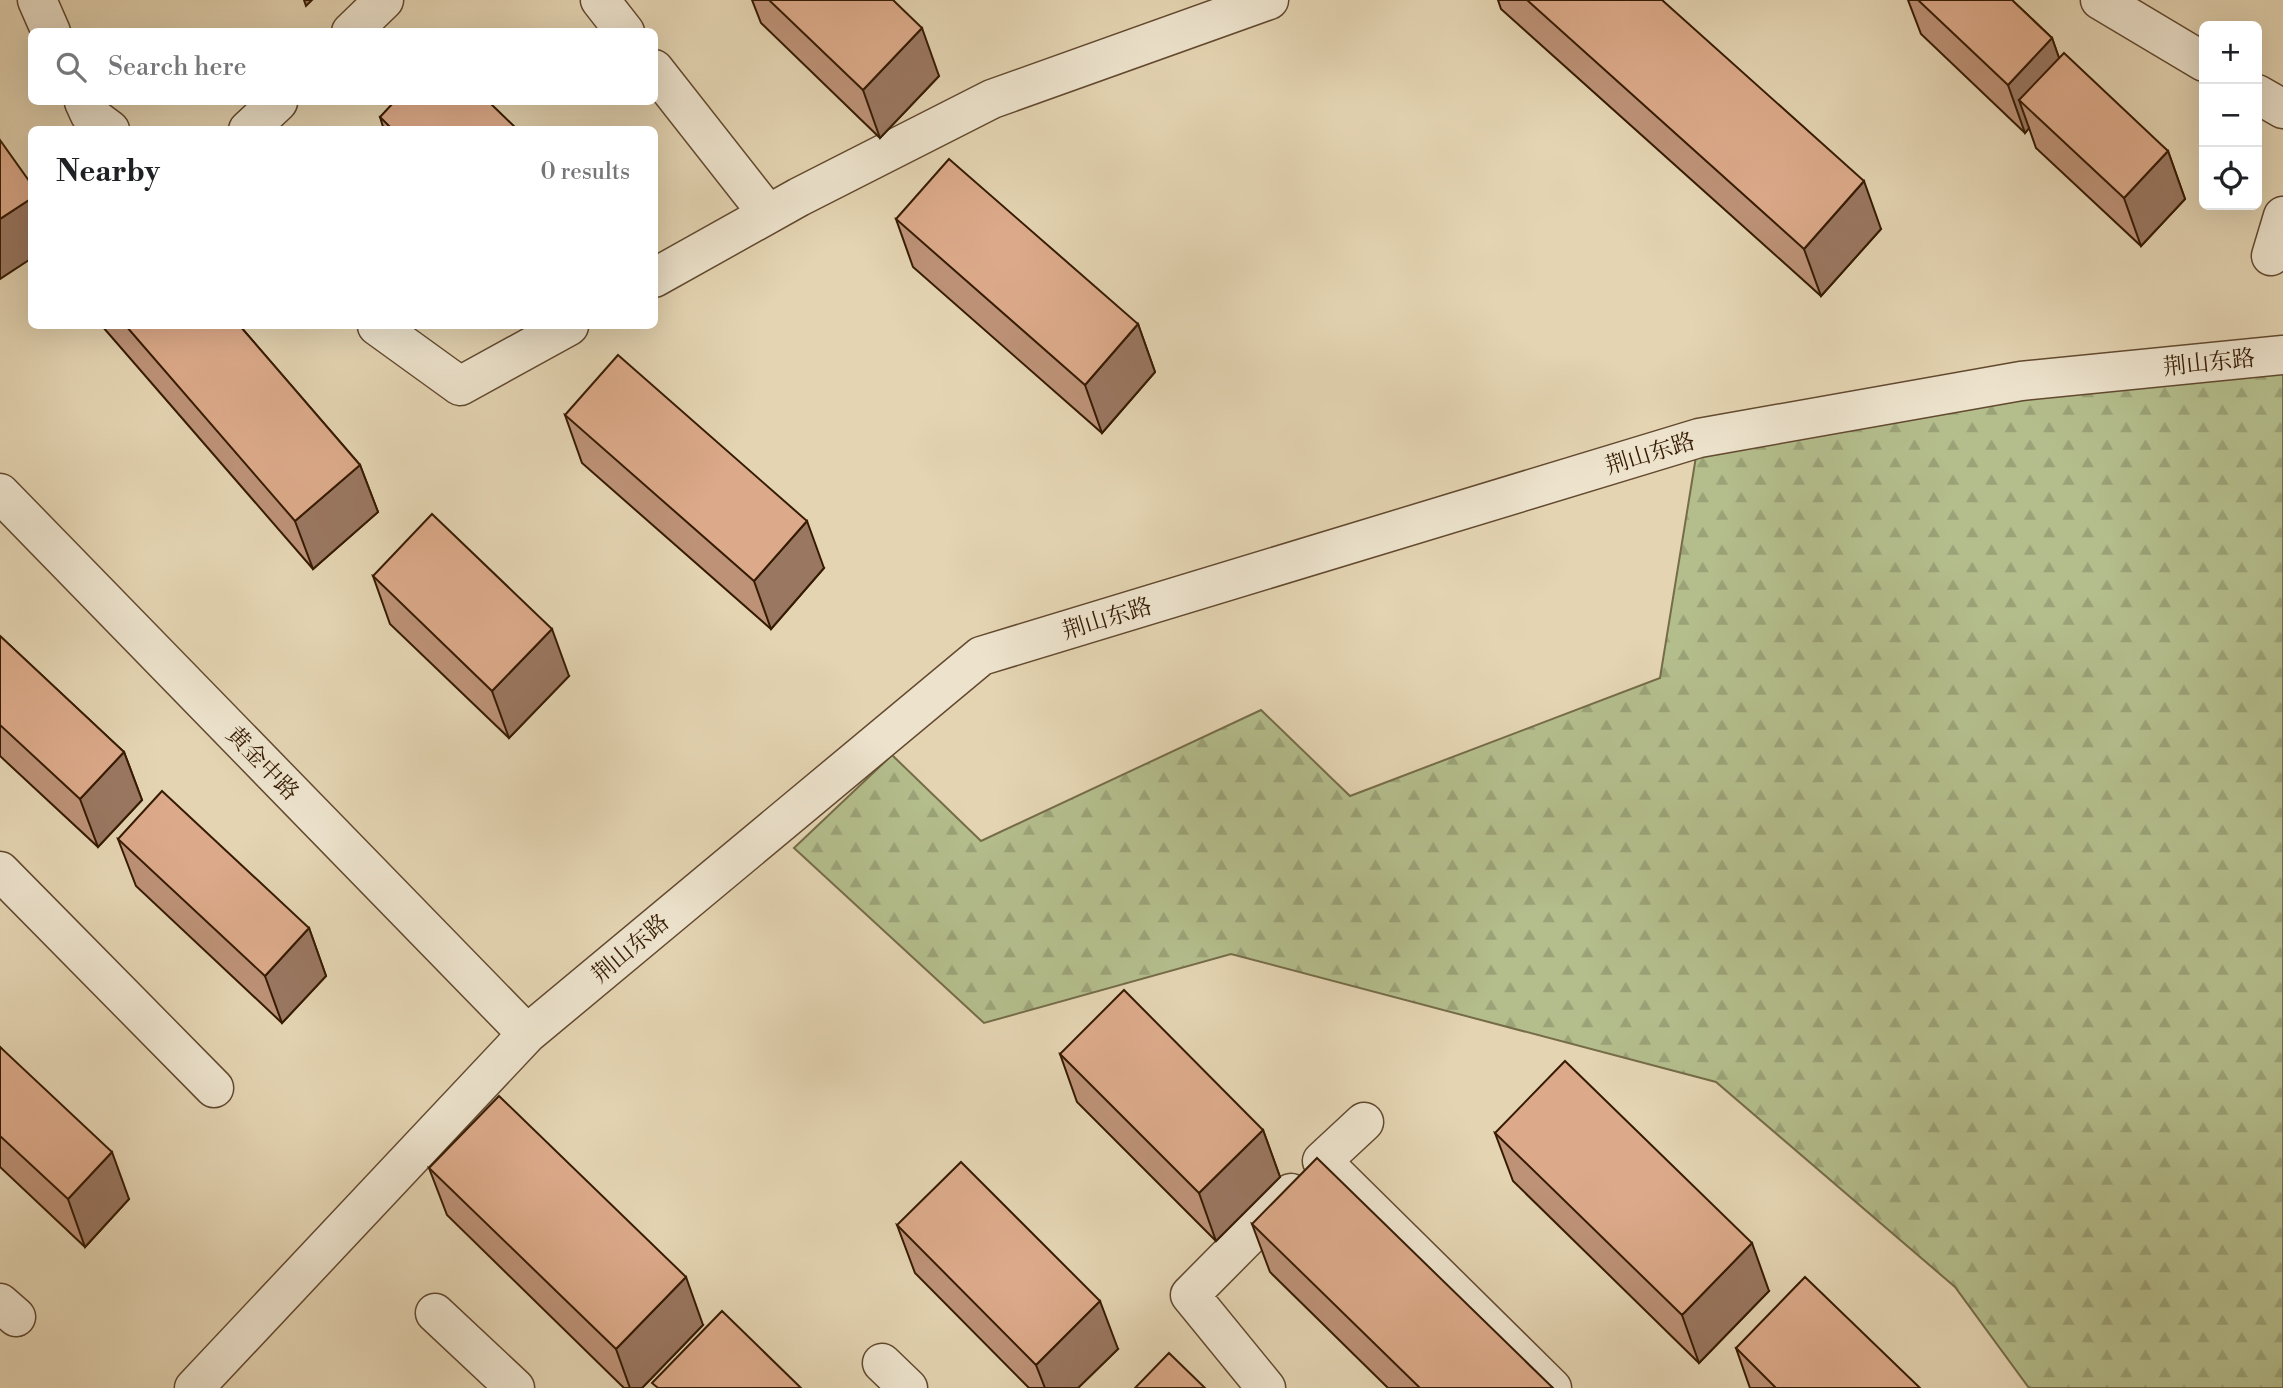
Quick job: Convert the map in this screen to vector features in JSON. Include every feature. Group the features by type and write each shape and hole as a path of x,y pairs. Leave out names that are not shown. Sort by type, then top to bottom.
{"street":[{"path":"37,0 49,28"},
{"path":"355,28 384,0"},
{"path":"600,0 622,28"},
{"path":"658,276 768,214 992,99 1269,0"},
{"path":"2100,0 2199,59"},
{"path":"658,74 768,214"},
{"path":"2262,97 2283,109"},
{"path":"85,105 90,115 105,126"},
{"path":"252,126 275,105"},
{"path":"2272,256 2283,216"},
{"path":"381,329 460,386 564,329"},
{"name":"荆山东路","path":"194,1388 527,1034 981,656 1699,438 2021,381 2283,355"},
{"name":"黄金中路","path":"0,493 527,1034"},
{"path":"0,871 214,1088"},
{"path":"1266,1388 1190,1295 1363,1122"},
{"path":"1322,1161 1552,1388"},
{"path":"435,1313 515,1388"}],"green space":[{"path":"2283,355 2283,1388 2029,1388 1955,1287 1716,1082 1231,954 984,1023 794,848 892,755 981,841 1261,710 1350,796 1660,678 1699,438"}],"building":[{"path":"769,0 893,0 922,28 863,90"},
{"path":"1527,0 1662,0 1864,181 1804,249"},
{"path":"1918,0 2012,0 2052,38 2008,85"},
{"path":"2064,53 2168,151 2124,198 2019,100"},
{"path":"391,105 492,105 514,126 389,126 380,117"},
{"path":"0,140 28,179 28,201 0,219"},
{"path":"949,159 1138,324 1085,385 896,219"},
{"path":"129,329 243,329 360,465 295,521"},
{"path":"618,355 807,521 754,581 565,415"},
{"path":"432,514 552,629 492,691 373,576"},
{"path":"0,636 124,752 80,799 0,725"},
{"path":"162,791 309,928 265,976 118,839"},
{"path":"1124,990 1263,1130 1199,1193 1060,1054"},
{"path":"0,1047 112,1152 68,1199 0,1136"},
{"path":"1565,1061 1752,1243 1682,1315 1495,1133"},
{"path":"499,1096 686,1277 616,1349 429,1168"},
{"path":"1317,1158 1553,1388 1420,1388 1252,1224"},
{"path":"961,1162 1100,1301 1036,1365 897,1225"},
{"path":"1805,1277 1920,1388 1776,1388 1736,1348"},
{"path":"722,1311 801,1388 658,1388 652,1383"},
{"path":"1169,1353 1205,1388 1135,1388"}]}
